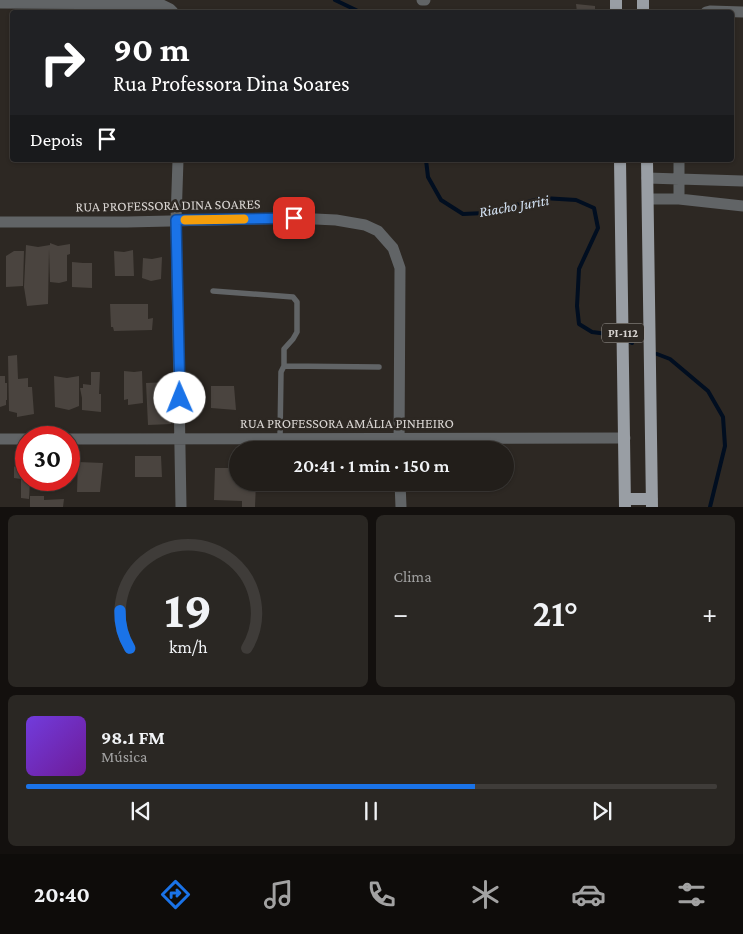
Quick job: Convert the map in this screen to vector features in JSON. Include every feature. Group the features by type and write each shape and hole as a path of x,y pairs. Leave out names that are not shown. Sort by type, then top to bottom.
{"main road":[{"name":"PI-112","path":"620,162 625,503"},
{"name":"PI-112","path":"647,162 652,502"},
{"path":"625,503 652,502"}],"street":[{"path":"0,3 160,4 171,10"},
{"path":"178,162 176,220 181,506"},
{"path":"680,162 680,200"},
{"path":"648,178 743,181"},
{"path":"648,199 743,206"},
{"name":"RUA PROFESSORA DINA SOARES","path":"0,222 127,222 294,218 336,220 365,225 378,231 393,248 400,268 398,437"},
{"path":"398,437 398,441"},
{"name":"RUA PROFESSORA AMÁLIA PINHEIRO","path":"80,439 624,438"},
{"path":"0,440 15,439"},
{"path":"400,491 401,506"}],"lane":[{"path":"213,291 293,297 297,302 297,332 284,349 284,366 281,372 280,438"},
{"path":"284,366 379,367"}],"building":[{"path":"576,4 595,6 595,10 577,10"},
{"path":"50,243 58,246 70,244 70,254 67,255 67,281 59,283 50,282 49,249 48,304 27,306 24,287 26,245 38,247 50,245"},
{"path":"133,250 134,276 115,276 114,251 124,252"},
{"path":"14,251 24,251 23,286 6,287 6,256"},
{"path":"162,257 161,279 151,281 142,278 143,258"},
{"path":"72,262 92,263 92,288 72,287"},
{"path":"110,304 148,304 148,319 153,318 152,330 114,331 113,327 111,327"},
{"path":"17,355 18,379 28,378 28,387 32,387 34,414 17,417 17,413 9,411 8,356"},
{"path":"124,371 142,371 143,403 128,405 128,399 124,400"},
{"path":"91,372 100,372 99,394 101,394 101,412 82,410 80,388 83,388 83,384 91,385"},
{"path":"0,376 5,376 7,400 6,405 0,407"},
{"path":"54,376 67,378 79,376 79,406 69,410 55,407"},
{"path":"169,382 171,424 148,425 146,383"},
{"path":"211,386 234,386 236,410 211,408"},
{"path":"135,456 161,456 162,477 135,477"},
{"path":"80,462 103,463 100,492 77,492 80,491"},
{"path":"215,468 229,468 229,491 256,491 255,507 242,507 242,501 214,500"},
{"path":"21,491 29,491 29,499 21,498"},
{"path":"30,496 44,496 44,500 64,499 63,507 30,507"}],"waterway":[{"name":"Riacho Juriti","path":"335,0 356,10"},
{"name":"Riacho Juriti","path":"426,162 428,177 441,200 463,214 485,213 543,198 576,200 594,208 598,228 579,269 577,306 579,324 592,332 615,335"},
{"name":"Riacho Juriti","path":"657,354 670,359 708,391 723,417 725,446 710,507"}],"slow traffic":[{"path":"185,220 244,219"}],"route":[{"path":"180,398 176,220 294,218"}]}
